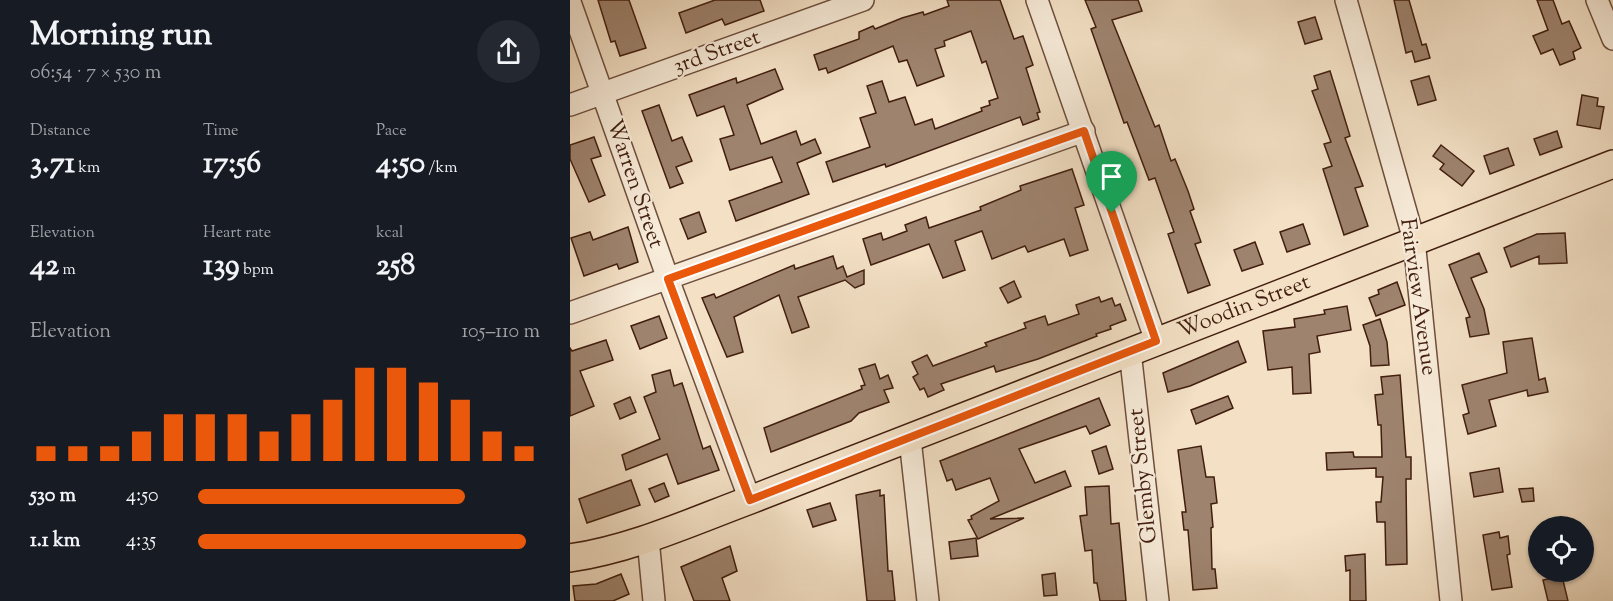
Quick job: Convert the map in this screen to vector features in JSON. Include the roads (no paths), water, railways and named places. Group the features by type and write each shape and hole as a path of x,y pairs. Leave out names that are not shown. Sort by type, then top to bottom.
{"main road":[{"name":"Woodin Street","path":"570,558 603,552 648,539 1613,164"}],"street":[{"name":"3rd Street","path":"570,105 863,0"},
{"path":"1037,0 1156,341"},
{"name":"Fairview Avenue","path":"1346,0 1414,240 1451,601"},
{"path":"1597,0 1613,39"},
{"name":"Warren Street","path":"570,2 668,279 750,500"},
{"path":"570,313 1084,131"},
{"name":"Glemby Street","path":"1130,351 1158,601"},
{"path":"910,439 928,601"},
{"path":"648,539 654,601"}]}
